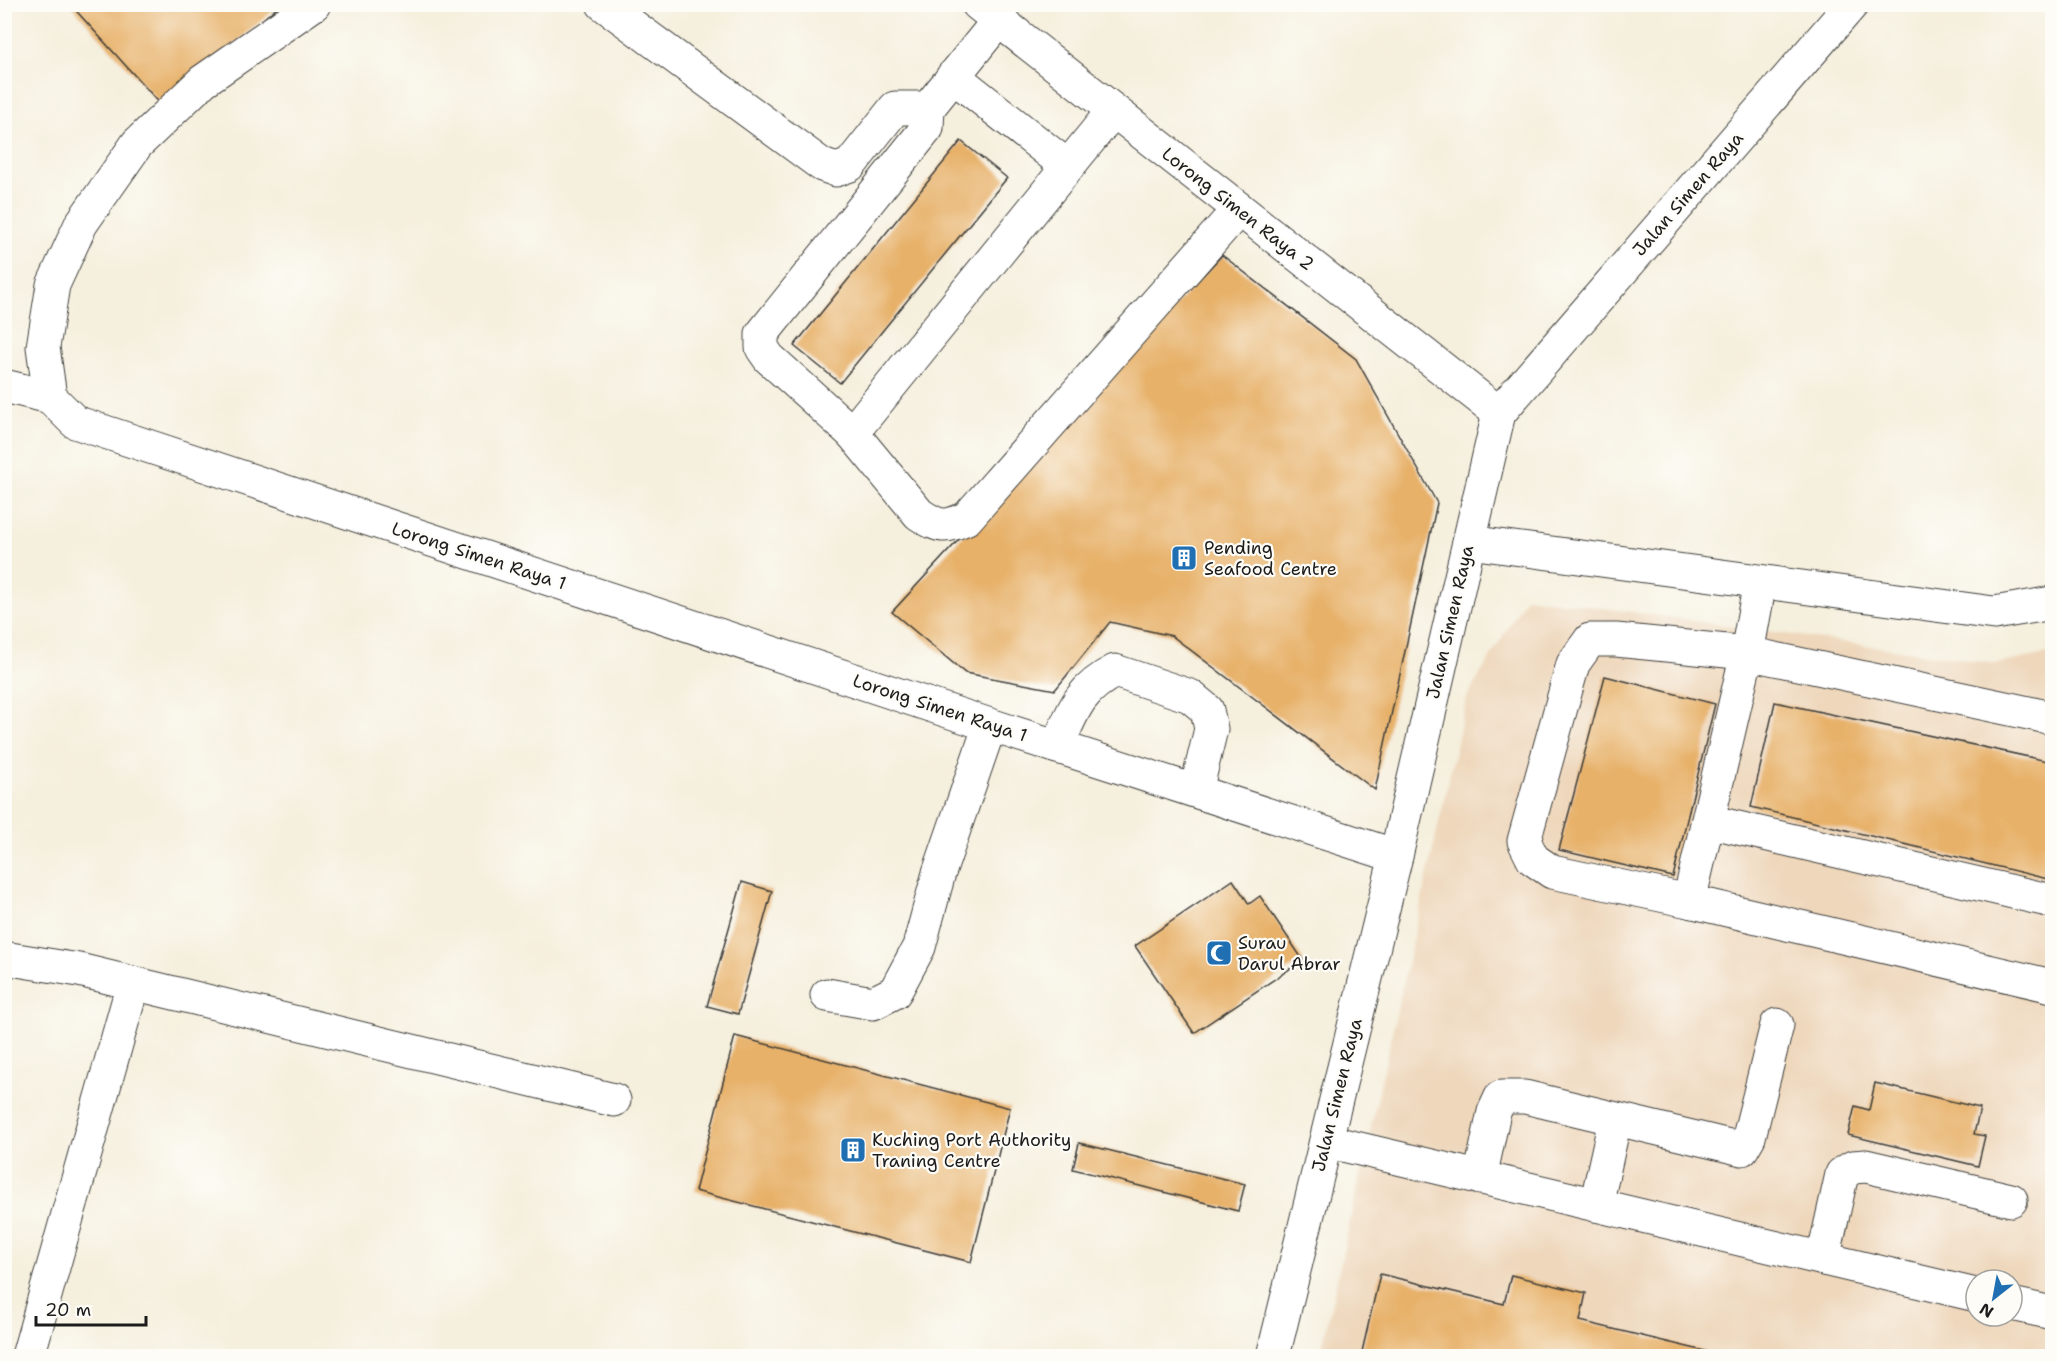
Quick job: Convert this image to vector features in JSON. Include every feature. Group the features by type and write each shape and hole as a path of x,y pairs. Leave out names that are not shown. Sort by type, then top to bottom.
{"street":[{"path":"4,386 50,397 43,347 53,285 81,224 137,144 203,81 314,4"},
{"path":"603,4 822,165 836,170 850,165 895,108 928,108"},
{"name":"Jalan Simen Raya","path":"1273,1356 1396,856 1498,413 1852,4"},
{"path":"988,13 953,76 928,108 927,128 762,334 762,348 769,358 852,433 919,514 933,523 948,527 967,518 1239,209"},
{"name":"Lorong Simen Raya 2","path":"988,13 1498,413"},
{"path":"953,76 1067,166"},
{"path":"852,433 1113,111"},
{"name":"Lorong Simen Raya 1","path":"50,397 75,422 990,725 1396,856"},
{"path":"1468,542 1994,613 2052,603"},
{"path":"1689,901 1748,653 1760,582"},
{"path":"2052,718 1748,653 1616,640 1590,640 1574,664 1524,841 1533,859 1551,872 1689,901 2052,986"},
{"path":"1057,747 1079,697 1098,680 1115,671 1190,696 1207,710 1211,729 1196,791"},
{"path":"827,995 873,1003 895,992 919,947 939,873 990,725"},
{"path":"1708,821 2052,901"},
{"path":"4,958 79,970 614,1100"},
{"path":"28,1356 133,984"},
{"path":"1480,1178 1494,1112 1502,1097 1525,1097 1742,1149 1749,1137 1777,1025"},
{"path":"1596,1205 1616,1120"},
{"path":"1326,1141 1964,1292"},
{"path":"1823,1259 1842,1174 1853,1167 1866,1166 2011,1200"},
{"path":"2024,1307 2052,1313"}],"shaded area":[{"path":"1526,597 1997,664 2052,653 2052,1356 1320,1356 1467,697"}],"building":[{"path":"70,4 280,4 164,108"},
{"path":"961,141 1007,178 840,383 794,346"},
{"name":"Pending Seafood Centre","path":"1222,255 1356,359 1437,503 1375,790 1172,636 1110,622 1055,690 965,673 892,612"},
{"path":"1605,676 1715,704 1673,877 1559,850"},
{"path":"1775,702 2052,762 2052,880 1751,807"},
{"name":"Surau Darul Abrar","path":"1233,880 1249,904 1260,896 1303,960 1194,1033 1135,946"},
{"path":"742,882 772,891 738,1014 707,1006"},
{"name":"Kuching Port Authority Traning Centre","path":"735,1036 1010,1108 971,1262 695,1191"},
{"path":"1875,1083 1980,1108 1974,1134 1985,1136 1978,1166 1848,1135 1855,1106 1869,1110"},
{"path":"1079,1143 1245,1184 1238,1211 1073,1169"},
{"path":"1380,1274 1504,1304 1511,1275 1586,1293 1580,1321 1725,1356 1361,1356"}],"place":[{"name":"Pending Seafood Centre","path":"1184,558"},
{"name":"Surau Darul Abrar","path":"1219,953"},
{"name":"Kuching Port Authority Traning Centre","path":"853,1150"}]}
